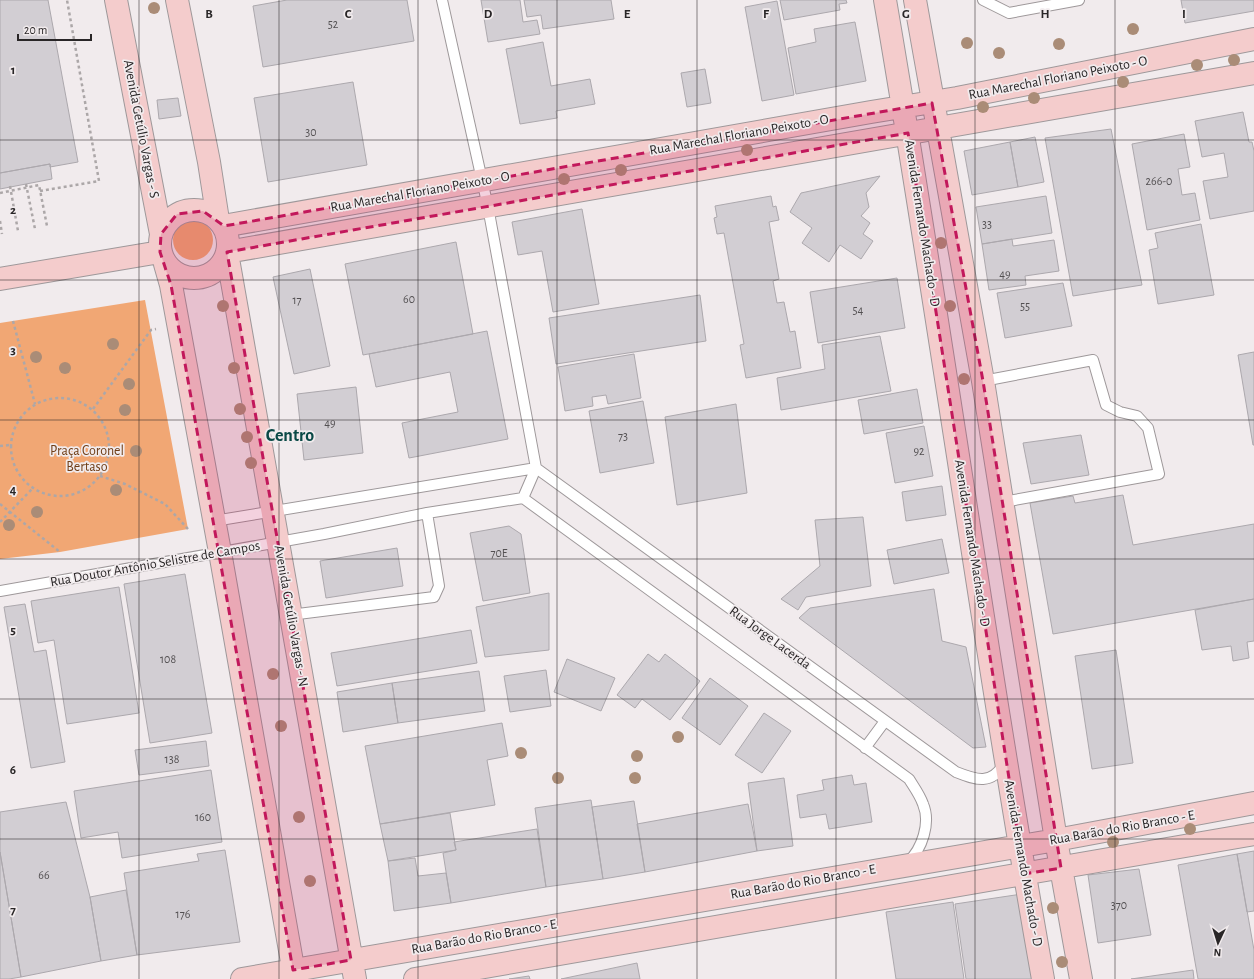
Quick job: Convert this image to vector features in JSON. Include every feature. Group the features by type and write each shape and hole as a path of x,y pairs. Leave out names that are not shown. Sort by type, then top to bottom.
{"street":[{"name":"Avenida Getúlio Vargas - S","path":"116,0 162,250"},
{"path":"162,250 173,271 183,277 205,277 215,272 223,263 227,253 228,240 221,223 177,0"},
{"name":"Avenida Fernando Machado - D","path":"885,0 902,106 908,133 1019,846 1043,979"},
{"path":"915,0 932,103 983,381 1056,840 1081,979"},
{"name":"Rua Marechal Floriano Peixoto - O","path":"221,223 482,181 902,106 932,103 1254,39"},
{"name":"Rua Marechal Floriano Peixoto - O","path":"227,253 1254,72"},
{"path":"221,223 203,211 186,211 177,214 170,220 162,250 178,324 220,552 294,975"},
{"path":"0,279 162,250"},
{"name":"Avenida Getúlio Vargas - N","path":"227,253 353,970"},
{"name":"Rua Barão do Rio Branco - E","path":"242,979 353,970 905,865 1056,840 1254,804"},
{"name":"Rua Barão do Rio Branco - E","path":"415,979 1254,834"}],"lane":[{"path":"442,0 488,206 536,468 523,498 909,779 924,805 925,825 922,845 916,854 905,865"},
{"path":"983,0 1008,13 1079,0"},
{"path":"983,381 1093,360 1106,404 1120,412 1136,416 1148,428 1158,474 1003,502"},
{"path":"214,521 536,468"},
{"name":"Rua Jorge Lacerda","path":"536,468 956,772 978,780 988,778 997,773 1006,761"},
{"name":"Rua Doutor Antônio Selistre de Campos","path":"0,591 278,543 427,513 523,498"},
{"path":"290,615 434,598 440,586 427,513"},
{"path":"865,748 885,721"}],"path":[{"path":"40,191 99,181 67,0"},
{"path":"26,184 34,229"},
{"path":"0,193 39,185 47,226"},
{"path":"10,186 18,232"},
{"path":"0,221 2,234"},
{"path":"13,321 35,404"},
{"path":"93,409 151,330 178,324"},
{"path":"65,397 80,401 93,409 102,420 108,434 110,448 107,462 100,476 87,488 69,496 50,496 33,488 20,476 12,461 10,445 14,428 23,414 35,404 49,398 65,397"},
{"path":"0,446 10,445"},
{"path":"100,476 148,494 165,504 188,529"},
{"path":"0,522 33,488"},
{"path":"0,504 60,552"}],"highlighted area":[{"path":"932,103 983,381 1061,868 1024,874 908,133 227,252 351,960 293,970 171,285 160,252 161,234 177,214 203,211 224,226"}],"green space":[{"path":"197,220 204,223 210,229 213,240 212,248 204,257 197,260 189,260 182,257 174,248 173,236 176,229 185,221"},
{"name":"Praça Coronel Bertaso","path":"145,300 188,529 60,552 0,559 0,323"}],"building":[{"path":"0,0 48,0 78,162 50,167 50,164 0,173"},
{"path":"287,0 407,0 414,41 263,67 253,6"},
{"path":"481,0 520,0 523,22 537,20 540,34 488,42"},
{"path":"524,0 611,0 614,19 543,29 541,15 527,17"},
{"path":"780,0 846,0 847,3 839,4 840,10 784,20"},
{"path":"1181,0 1254,0 1254,11 1185,23"},
{"path":"777,1 794,95 762,101 745,7"},
{"path":"855,22 866,81 796,94 788,48 816,42 814,29"},
{"path":"543,42 551,86 590,79 595,104 556,111 557,118 520,124 506,49"},
{"path":"705,69 711,103 687,107 681,73"},
{"path":"353,82 367,165 268,182 254,98"},
{"path":"178,98 181,116 159,119 157,100"},
{"path":"1243,112 1249,142 1252,142 1254,151 1254,211 1210,219 1203,181 1228,177 1224,153 1202,157 1195,121"},
{"path":"1111,129 1142,285 1073,296 1045,138"},
{"path":"1184,134 1190,167 1178,169 1182,195 1195,193 1200,220 1147,230 1132,144"},
{"path":"1035,137 1044,182 1018,187 1010,142"},
{"path":"1010,142 1018,187 972,195 964,151"},
{"path":"50,164 52,179 0,189 0,173"},
{"path":"880,176 866,193 869,207 861,216 870,223 863,234 873,241 861,259 840,245 829,262 802,243 812,228 790,212 801,193"},
{"path":"771,196 773,207 776,206 779,220 769,222 779,279 773,281 777,303 784,302 790,332 795,331 801,368 746,378 740,345 744,344 724,233 717,234 714,218 717,217 715,206"},
{"path":"1046,196 1052,233 982,244 976,207"},
{"path":"582,209 599,304 553,312 542,251 518,255 512,222"},
{"path":"1201,224 1214,295 1158,304 1149,250 1158,248 1155,233"},
{"path":"1012,239 1013,246 1054,240 1059,271 1025,276 1026,285 989,290 982,244"},
{"path":"456,242 473,334 363,355 345,264"},
{"path":"310,269 330,366 294,374 273,277"},
{"path":"897,278 905,328 818,343 810,292"},
{"path":"1063,283 1072,326 1005,338 997,293"},
{"path":"700,295 706,341 556,364 549,318"},
{"path":"487,331 508,439 409,458 402,423 458,412 450,372 376,387 369,354"},
{"path":"880,336 891,391 781,410 777,378 825,369 822,345"},
{"path":"1254,352 1254,445 1253,445 1238,355"},
{"path":"634,354 641,398 608,404 606,395 592,397 593,406 565,411 558,367"},
{"path":"356,387 363,453 304,460 297,394"},
{"path":"917,389 923,423 864,434 858,400"},
{"path":"643,401 654,463 600,473 589,411"},
{"path":"736,404 747,493 677,505 665,417"},
{"path":"924,426 933,476 895,483 886,433"},
{"path":"1081,435 1089,475 1031,484 1023,443"},
{"path":"942,486 946,515 906,521 902,492"},
{"path":"1123,495 1133,545 1254,524 1254,599 1053,634 1030,503 1073,496 1075,503"},
{"path":"863,517 871,586 806,597 798,610 781,599 820,566 815,520"},
{"path":"509,526 521,534 530,593 483,601 470,533"},
{"path":"942,539 949,573 894,584 887,550"},
{"path":"397,548 403,586 326,598 320,561"},
{"path":"185,574 212,733 150,743 124,584"},
{"path":"119,587 139,713 67,724 54,640 38,643 31,601"},
{"path":"934,589 942,641 966,647 986,747 973,748 799,618 810,608"},
{"path":"549,593 549,650 485,657 476,607"},
{"path":"1254,599 1254,641 1247,642 1249,658 1233,661 1231,646 1202,650 1195,610"},
{"path":"25,604 34,652 46,650 65,762 31,768 4,607"},
{"path":"471,630 477,663 337,686 331,653"},
{"path":"1116,650 1133,763 1092,769 1075,656"},
{"path":"648,654 659,662 665,654 700,681 670,720 642,699 635,708 617,695"},
{"path":"567,659 615,678 601,711 554,692"},
{"path":"546,670 551,706 510,712 504,676"},
{"path":"479,671 485,711 398,723 392,683"},
{"path":"710,678 748,706 720,745 682,718"},
{"path":"392,683 398,723 343,732 337,692"},
{"path":"764,713 791,731 762,773 735,755"},
{"path":"502,723 508,756 487,760 495,805 380,824 365,746"},
{"path":"206,741 209,766 139,775 135,750"},
{"path":"211,770 222,842 122,858 118,832 81,838 74,791"},
{"path":"852,775 854,785 866,783 872,822 829,829 826,814 800,818 797,795 824,790 822,780"},
{"path":"784,778 793,846 757,851 748,783"},
{"path":"591,800 603,879 546,887 535,808"},
{"path":"634,801 645,872 603,879 592,807"},
{"path":"66,802 90,897 101,961 21,977 0,852 0,812"},
{"path":"748,804 757,851 645,872 637,824"},
{"path":"450,813 456,850 388,861 380,824"},
{"path":"537,829 546,887 451,903 443,853 456,850 454,842"},
{"path":"225,850 240,942 137,955 124,873 199,861 197,854"},
{"path":"1254,851 1254,911 1247,912 1237,854"},
{"path":"0,852 21,977 9,979 0,979"},
{"path":"1237,854 1254,950 1254,979 1198,979 1178,865"},
{"path":"415,858 418,876 446,873 451,903 394,911 388,861"},
{"path":"1139,869 1151,935 1098,943 1088,875"},
{"path":"126,890 137,955 101,961 90,897"},
{"path":"1022,894 1035,979 966,979 955,904"},
{"path":"953,902 964,979 896,979 886,912"},
{"path":"637,963 640,979 561,979"},
{"path":"1193,970 1194,979 1131,979"},
{"path":"529,976 530,979 509,979"}],"district":[{"name":"Centro","path":"290,436"}]}
